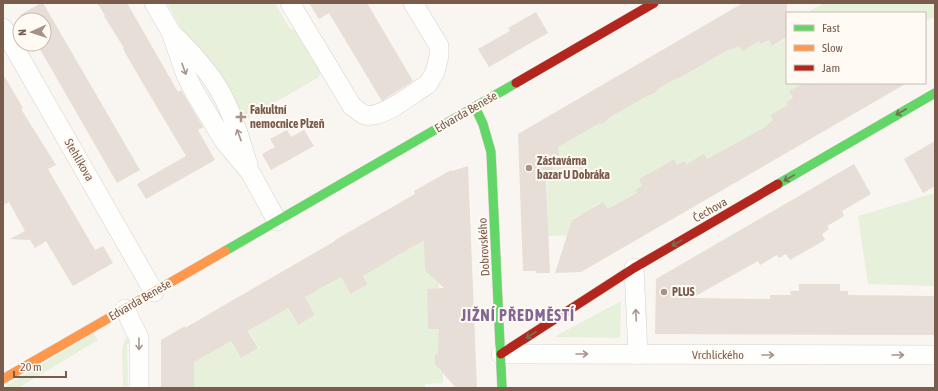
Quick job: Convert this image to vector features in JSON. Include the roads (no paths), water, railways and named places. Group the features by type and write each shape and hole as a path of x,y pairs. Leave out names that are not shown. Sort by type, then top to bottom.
{"street":[{"path":"154,3 171,32 204,67 215,83 230,111 241,140 250,172 277,221"},
{"path":"290,3 352,106 359,112 371,115 382,113 428,84 435,72 440,46 413,3"},
{"name":"Edvarda Beneše","path":"3,379 654,3"},
{"name":"Stehlíkova","path":"3,28 154,292"},
{"name":"Čechova","path":"501,354 634,268 935,93"},
{"name":"Dobrovského","path":"475,107 483,124 491,152 502,388"},
{"path":"634,268 638,354"},
{"path":"125,309 139,338 139,388"},
{"name":"Vrchlického","path":"501,354 935,355"}],"place":[{"name":"Fakultní nemocnice Plzeň","path":"241,117"},
{"name":"Zástavárna bazar U Dobráka","path":"529,168"},
{"name":"PLUS","path":"664,292"}],"district":[{"name":"JIŽNÍ PŘEDMĚSTÍ","path":"518,315"}]}
